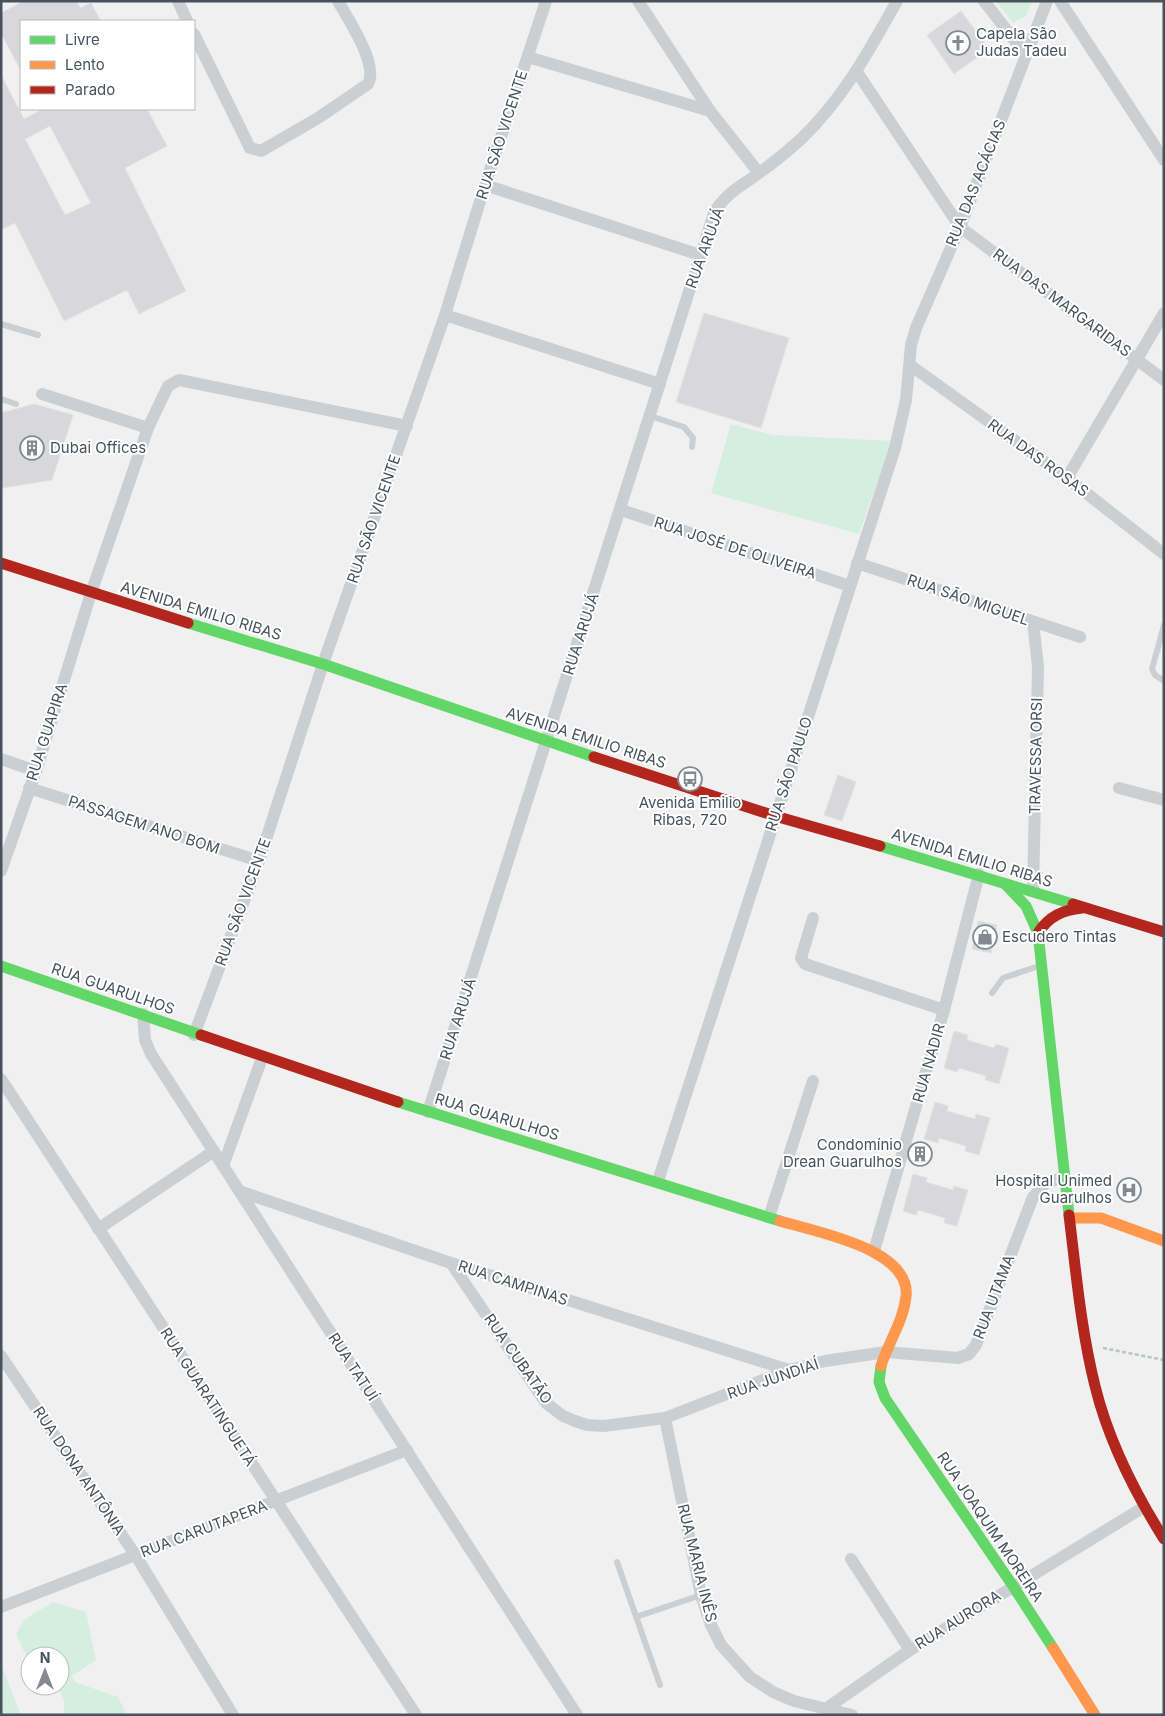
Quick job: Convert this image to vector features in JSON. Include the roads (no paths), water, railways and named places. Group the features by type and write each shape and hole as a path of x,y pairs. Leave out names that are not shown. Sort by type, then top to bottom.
{"main road":[{"name":"AVENIDA EMILIO RIBAS","path":"1,563 91,593 323,664 547,742 775,816 979,874 1164,932"},
{"path":"1002,882 1026,906 1038,933 1064,1177 1086,1345 1095,1387 1109,1429 1144,1507 1164,1539"},
{"path":"1038,933 1049,918 1058,913 1085,908"},
{"name":"RUA GUARULHOS","path":"1,966 143,1014 194,1035 262,1058 428,1112 658,1182 874,1251 899,1270 904,1283 904,1312 886,1352"},
{"path":"1070,1218 1101,1218 1164,1241"},
{"name":"RUA JOAQUIM MOREIRA","path":"886,1352 879,1377 885,1398 1013,1586 1095,1715"}],"street":[{"path":"178,1 187,20"},
{"path":"195,36 250,148 261,151 318,118 368,84 371,79 370,63 338,1"},
{"name":"RUA SÃO VICENTE","path":"194,1035 259,861 323,664 445,315 485,185 546,1"},
{"path":"638,1 710,111 759,173"},
{"name":"RUA ARUJÁ","path":"428,1112 714,214 730,192 759,173 800,140 833,105 857,72 898,1"},
{"path":"984,1 1026,55"},
{"name":"RUA DAS ACÁCIAS","path":"910,365 911,345 916,328 960,227 1047,1"},
{"path":"1060,1 1164,160"},
{"path":"528,57 710,111"},
{"name":"RUA DAS MARGARIDAS","path":"857,72 960,227 1164,380"},
{"path":"485,185 700,255"},
{"path":"1067,478 1164,312"},
{"path":"445,315 660,384"},
{"name":"RUA DAS ROSAS","path":"910,365 1067,478 1164,554"},
{"name":"RUA SÃO PAULO","path":"658,1182 895,448 906,400 910,365"},
{"name":"RUA GUAPIRA","path":"1,871 36,771 91,593 148,428 168,386 179,380 407,426"},
{"path":"42,394 148,428"},
{"name":"RUA JOSÉ DE OLIVEIRA","path":"621,510 850,586"},
{"name":"RUA SÃO MIGUEL","path":"857,563 1080,637"},
{"name":"TRAVESSA ORSI","path":"1033,891 1038,667 1034,622"},
{"path":"1,759 36,771"},
{"name":"PASSAGEM ANO BOM","path":"29,788 259,861"},
{"path":"1119,788 1164,800"},
{"name":"RUA NADIR","path":"874,1251 944,1010 979,874"},
{"path":"813,918 801,958 805,964 944,1010"},
{"name":"RUA TATUÍ","path":"143,1014 145,1040 151,1054 577,1715"},
{"path":"223,1166 262,1058"},
{"name":"RUA GUARATINGUETÁ","path":"1,1079 416,1715"},
{"path":"769,1217 813,1081"},
{"path":"98,1229 214,1151"},
{"name":"RUA UTAMA","path":"886,1352 958,1358 969,1354 976,1346 1034,1197 1046,1182 1064,1177"},
{"name":"RUA CAMPINAS","path":"239,1191 451,1263 789,1370"},
{"name":"RUA CUBATÃO","path":"451,1263 546,1402 563,1416 587,1425 604,1426 665,1418"},
{"name":"RUA JUNDIAÍ","path":"665,1418 789,1370 825,1361 886,1352"},
{"name":"RUA DONA ANTÔNIA","path":"1,1356 136,1556 233,1715"},
{"name":"RUA MARIA INÊS","path":"665,1418 701,1595 710,1625 720,1644 750,1677 773,1692 794,1701 852,1715"},
{"name":"RUA CARUTAPERA","path":"1,1607 277,1502 407,1450"},
{"name":"RUA AURORA","path":"827,1708 910,1650 1144,1507"},
{"path":"850,1559 910,1650"}],"lane":[{"path":"1,324 38,335"},
{"path":"1,399 16,404"},
{"path":"650,416 684,427 693,438 692,447"},
{"path":"1164,625 1152,669 1155,675 1164,681"},
{"path":"992,993 1003,978 1042,965"},
{"path":"617,1562 660,1685"},
{"path":"636,1617 701,1595"}],"place":[{"name":"Capela São Judas Tadeu","path":"958,43"},
{"name":"Dubai Offices","path":"32,448"},
{"name":"Avenida Emilio Ribas, 720","path":"690,779"},
{"name":"Escudero Tintas","path":"985,937"},
{"name":"Condomínio Drean Guarulhos","path":"920,1154"},
{"name":"Hospital Unimed Guarulhos","path":"1129,1190"}]}
